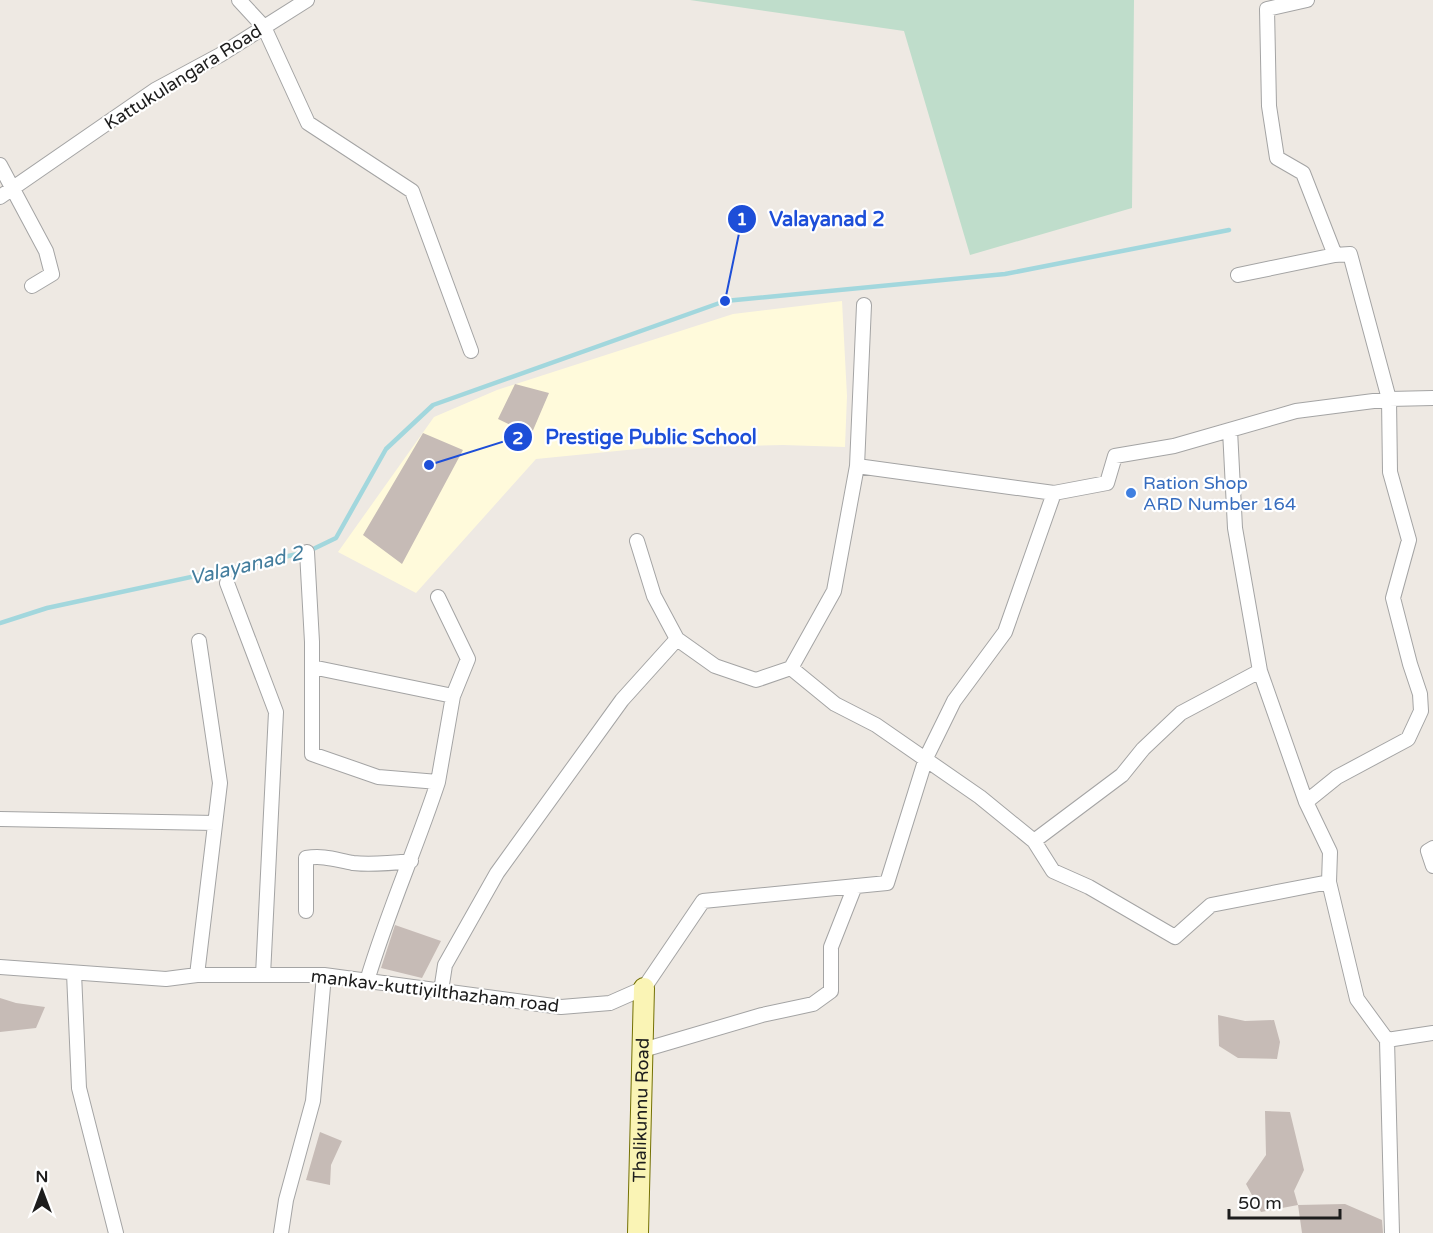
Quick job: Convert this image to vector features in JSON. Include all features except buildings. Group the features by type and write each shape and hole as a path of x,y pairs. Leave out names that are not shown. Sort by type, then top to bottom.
{"street":[{"path":"239,0 264,27 308,123 412,192 471,351"},
{"name":"Kattukulangara Road","path":"0,197 155,90 307,0"},
{"path":"1307,0 1267,9 1269,106 1277,158 1303,173 1335,255"},
{"path":"0,165 46,251 52,274 32,286"},
{"path":"1238,274 1350,254 1389,399 1390,472 1409,540 1393,598 1420,694 1421,711 1408,738 1338,777 1306,802"},
{"path":"637,541 654,596 677,639 715,666 756,680 791,668 834,591 857,466 864,305"},
{"path":"857,466 1054,493 1107,483 1115,456 1174,446 1296,411 1389,399 1433,398"},
{"path":"1230,430 1236,528 1260,671 1306,802 1330,852 1329,882 1357,999 1386,1040 1392,1233"},
{"path":"644,988 703,901 886,883 926,758 954,701 1005,632 1054,493"},
{"path":"307,552 312,667 312,754 378,777 438,782"},
{"path":"227,583 276,712 263,975"},
{"path":"367,981 393,898 411,861 438,782 453,696 468,659 438,597"},
{"path":"441,991 445,965 497,873 622,700 677,639"},
{"path":"197,975 220,783 199,641"},
{"path":"312,667 453,696"},
{"path":"791,668 835,704 876,725 926,758 1034,841 1053,870 1089,887 1175,937 1211,905 1329,882"},
{"path":"1034,841 1122,775 1143,749 1181,713 1260,671"},
{"path":"1420,694 1433,711"},
{"path":"0,819 215,823"},
{"path":"1433,848 1428,851 1433,866"},
{"path":"306,911 306,858 322,856 354,863 384,864 411,861"},
{"path":"642,1050 762,1015 813,1004 831,991 831,947 855,886"},
{"name":"mankav-kuttiyilthazham road","path":"0,968 166,979 197,975 324,975 561,1007 610,1002 644,988"},
{"path":"74,973 79,1088 116,1233"},
{"path":"280,1233 286,1200 313,1101 324,975"},
{"name":"Thalikunnu Road","path":"638,1233 644,988"},
{"path":"1386,1040 1433,1032"}],"shaded area":[{"path":"842,301 847,396 845,447 783,445 647,448 536,459 416,593 338,552 434,417 497,390 733,314"}],"green space":[{"path":"690,0 1134,0 1132,208 970,255 904,31"}],"waterway":[{"name":"Valayanad 2","path":"0,623 47,608 307,552 336,538 386,449 433,405 725,301 1005,274 1229,230"}],"place":[{"name":"Valayanad 2","path":"725,301"},
{"name":"Prestige Public School","path":"429,465"},
{"name":"Ration Shop ARD Number 164","path":"1131,493"}]}
